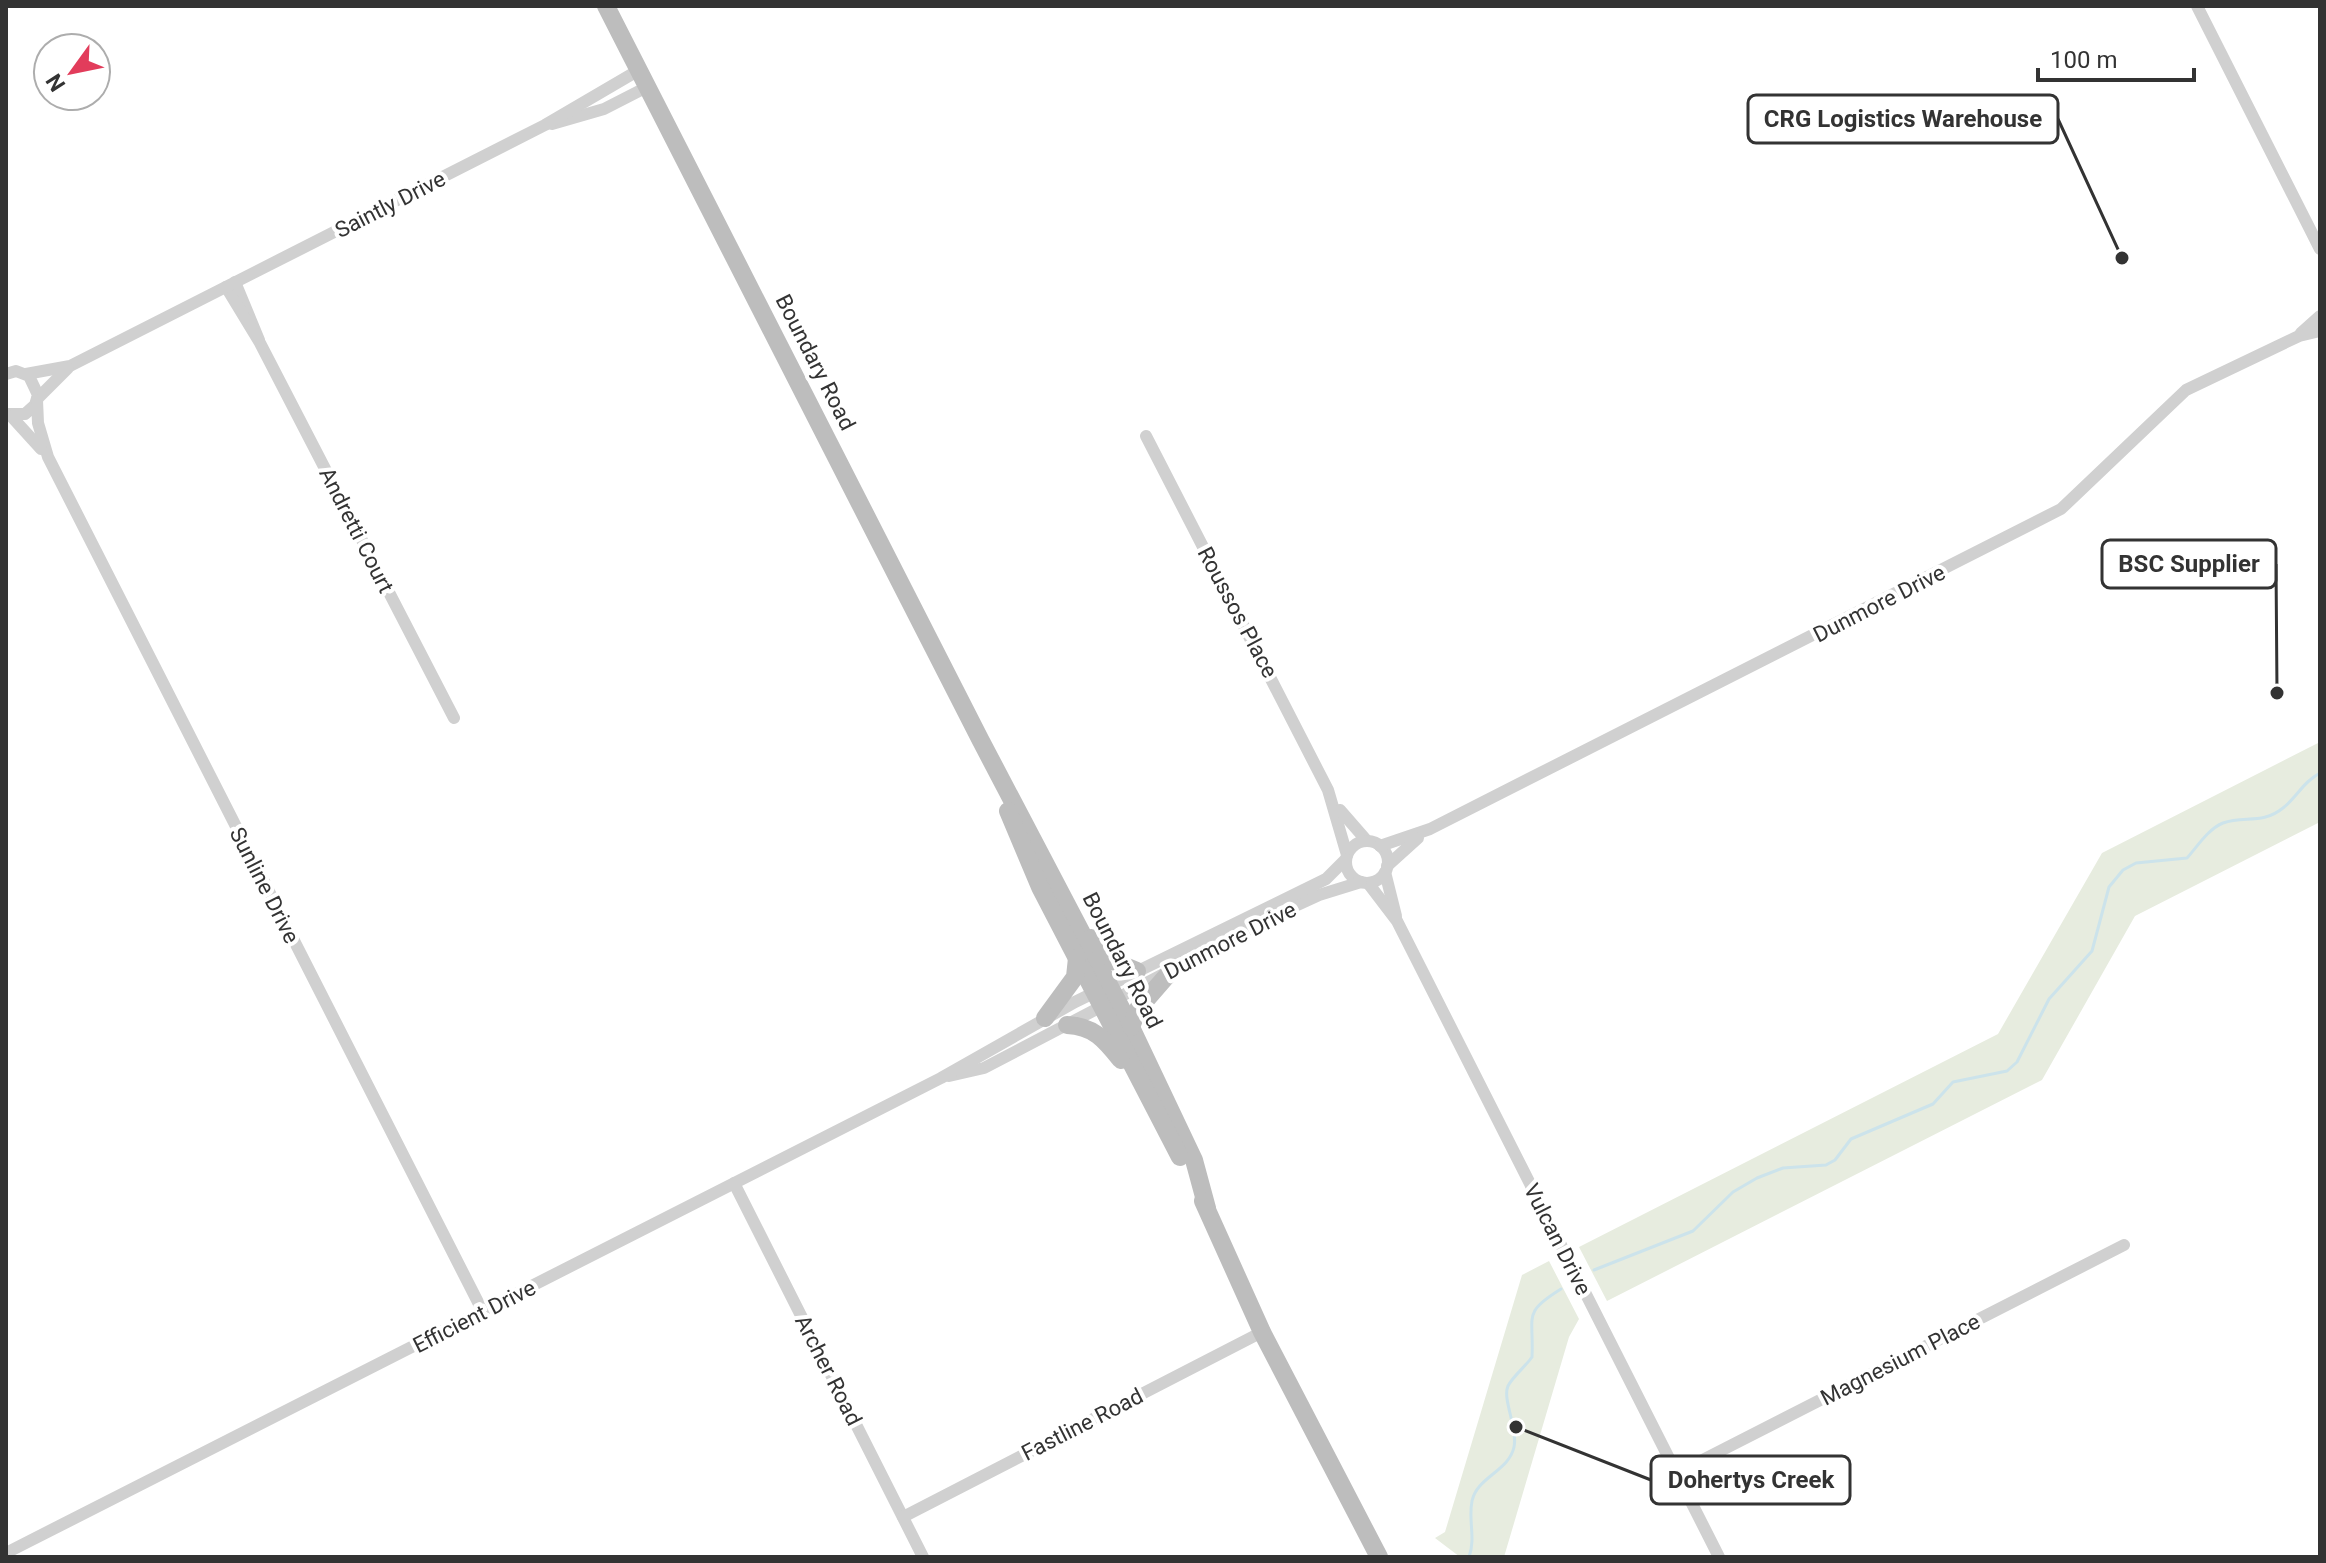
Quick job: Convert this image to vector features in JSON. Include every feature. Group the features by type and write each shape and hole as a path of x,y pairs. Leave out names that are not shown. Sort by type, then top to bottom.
{"main road":[{"name":"Boundary Road","path":"606,6 1072,914 1146,1090 1207,1208 1262,1332 1379,1557"},
{"name":"Boundary Road","path":"981,741 1040,887 1077,958 1131,1027 1194,1160 1207,1208"},
{"path":"1072,914 1100,950 1126,969 1137,971"},
{"path":"1045,1018 1075,977 1077,958"},
{"path":"1131,1027 1138,1009 1171,971"},
{"path":"1067,1025 1088,1027 1097,1032 1146,1090"}],"street":[{"path":"2197,6 2320,249"},
{"name":"Saintly Drive","path":"6,374 70,366 545,125 639,70"},
{"name":"Saintly Drive","path":"545,125 604,109 647,87"},
{"name":"Andretti Court","path":"231,284 255,322 260,343 454,718"},
{"name":"Dunmore Drive","path":"2299,336 2320,316"},
{"name":"Dunmore Drive","path":"1380,846 1430,829 2061,509 2186,390 2299,336 2320,331"},
{"path":"6,359 24,373"},
{"name":"Saintly Drive","path":"8,415 25,414 70,366"},
{"name":"Sunline Drive","path":"24,373 36,384 38,423 48,457 483,1312"},
{"name":"Sunline Drive","path":"8,415 48,457"},
{"name":"Roussos Place","path":"1146,436 1328,790 1344,818 1367,841"},
{"name":"Roussos Place","path":"1328,790 1347,857"},
{"name":"Dunmore Drive","path":"1386,869 1430,829"},
{"path":"1367,841 1380,846 1386,869 1365,883 1348,871 1347,857 1355,845 1367,841"},
{"name":"Dunmore Drive","path":"1106,996 1137,971 1326,879 1347,857"},
{"name":"Vulcan Drive","path":"1386,869 1397,921"},
{"name":"Dunmore Drive","path":"1106,996 1171,971 1319,895 1365,883"},
{"name":"Vulcan Drive","path":"1365,883 1397,921 1719,1557"},
{"name":"Efficient Drive","path":"6,1553 941,1078 1045,1018 1106,996"},
{"name":"Efficient Drive","path":"941,1078 984,1068 1067,1025 1106,996"},
{"name":"Archer Road","path":"734,1183 923,1557"},
{"name":"Magnesium Place","path":"1677,1473 2124,1245"},
{"name":"Fastline Road","path":"903,1517 1262,1332"}],"shaded area":[{"path":"2320,742 2320,822 2135,916 2042,1080 1607,1301 1579,1247 1998,1034 2102,853"},
{"path":"1549,1261 1579,1319 1569,1337 1504,1557 1460,1557 1435,1538 1445,1532 1522,1275"}],"waterway":[{"path":"1594,1270 1693,1231 1733,1192 1757,1178 1783,1168 1826,1165 1835,1160 1851,1139 1933,1104 1953,1082 2007,1071 2017,1062 2049,999 2092,951 2109,887 2123,870 2136,863 2187,858 2218,826 2275,813 2320,773"},
{"path":"1469,1557 1472,1543 1471,1508 1475,1493 1506,1462 1514,1447 1508,1386 1532,1357 1535,1310 1561,1289"}],"place":[{"name":"CRG Logistics Warehouse","path":"2122,258"},
{"name":"BSC Supplier","path":"2277,693"},
{"name":"Dohertys Creek","path":"1516,1427"}]}
